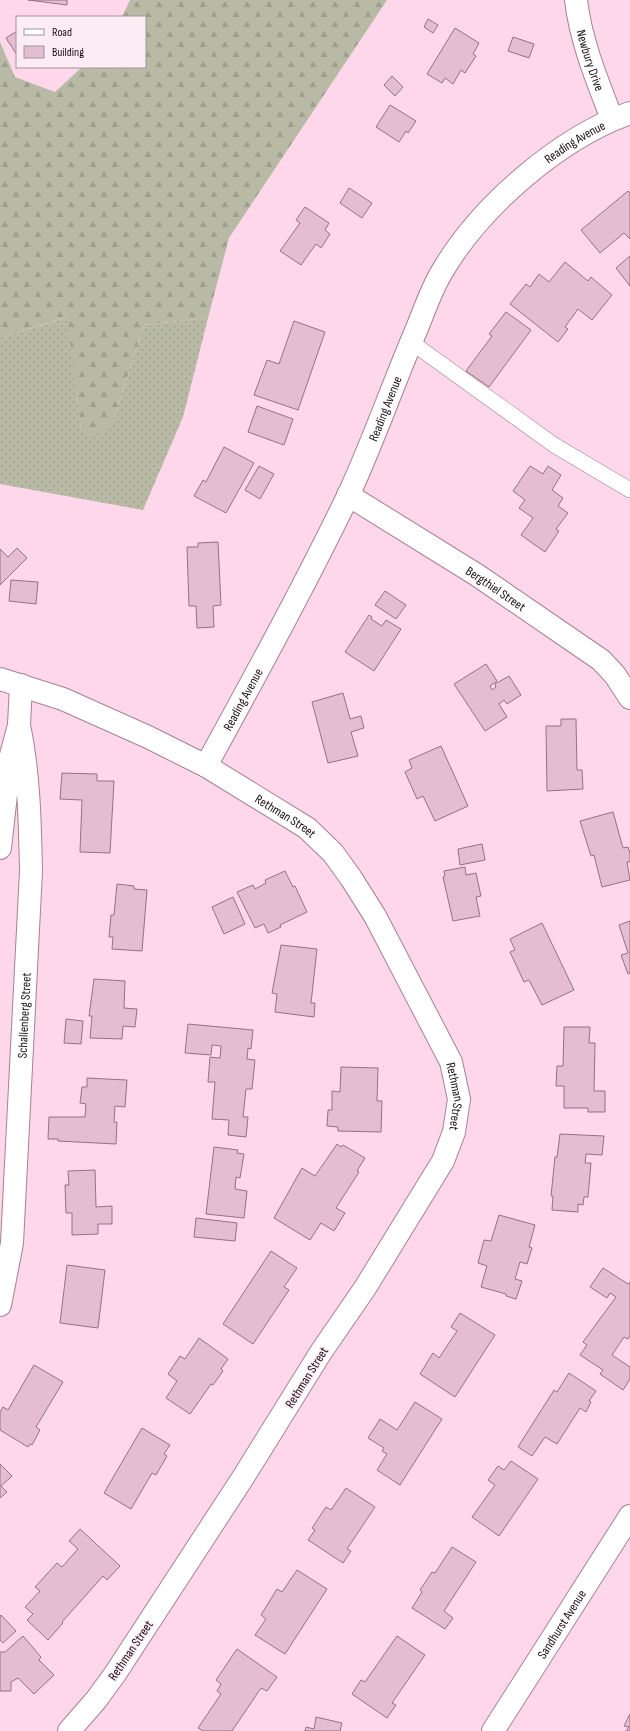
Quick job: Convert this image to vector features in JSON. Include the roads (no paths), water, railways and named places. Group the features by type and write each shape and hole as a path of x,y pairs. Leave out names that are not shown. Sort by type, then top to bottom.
{"street":[{"name":"Newbury Drive","path":"576,0 579,25 590,62 621,116"},
{"name":"Reading Avenue","path":"206,766 278,634 348,495 378,428 442,271 478,222 542,162 621,116"},
{"name":"Bergthiel Street","path":"348,495 477,575 601,660 615,675 630,698"},
{"name":"Rethman Street","path":"0,679 21,685 96,713 206,766 307,828 333,853 375,916 451,1062 459,1099 454,1132 443,1161 365,1288 321,1352 244,1476 119,1667 96,1700 69,1731"},
{"name":"Schallenberg Street","path":"0,848 10,759 19,725 21,685"},
{"name":"Schallenberg Street","path":"0,1305 12,1243 31,871 26,756 19,725"},
{"name":"Sandhurst Avenue","path":"493,1731 630,1516"}],"lane":[{"path":"412,342 554,446 630,490"}]}
